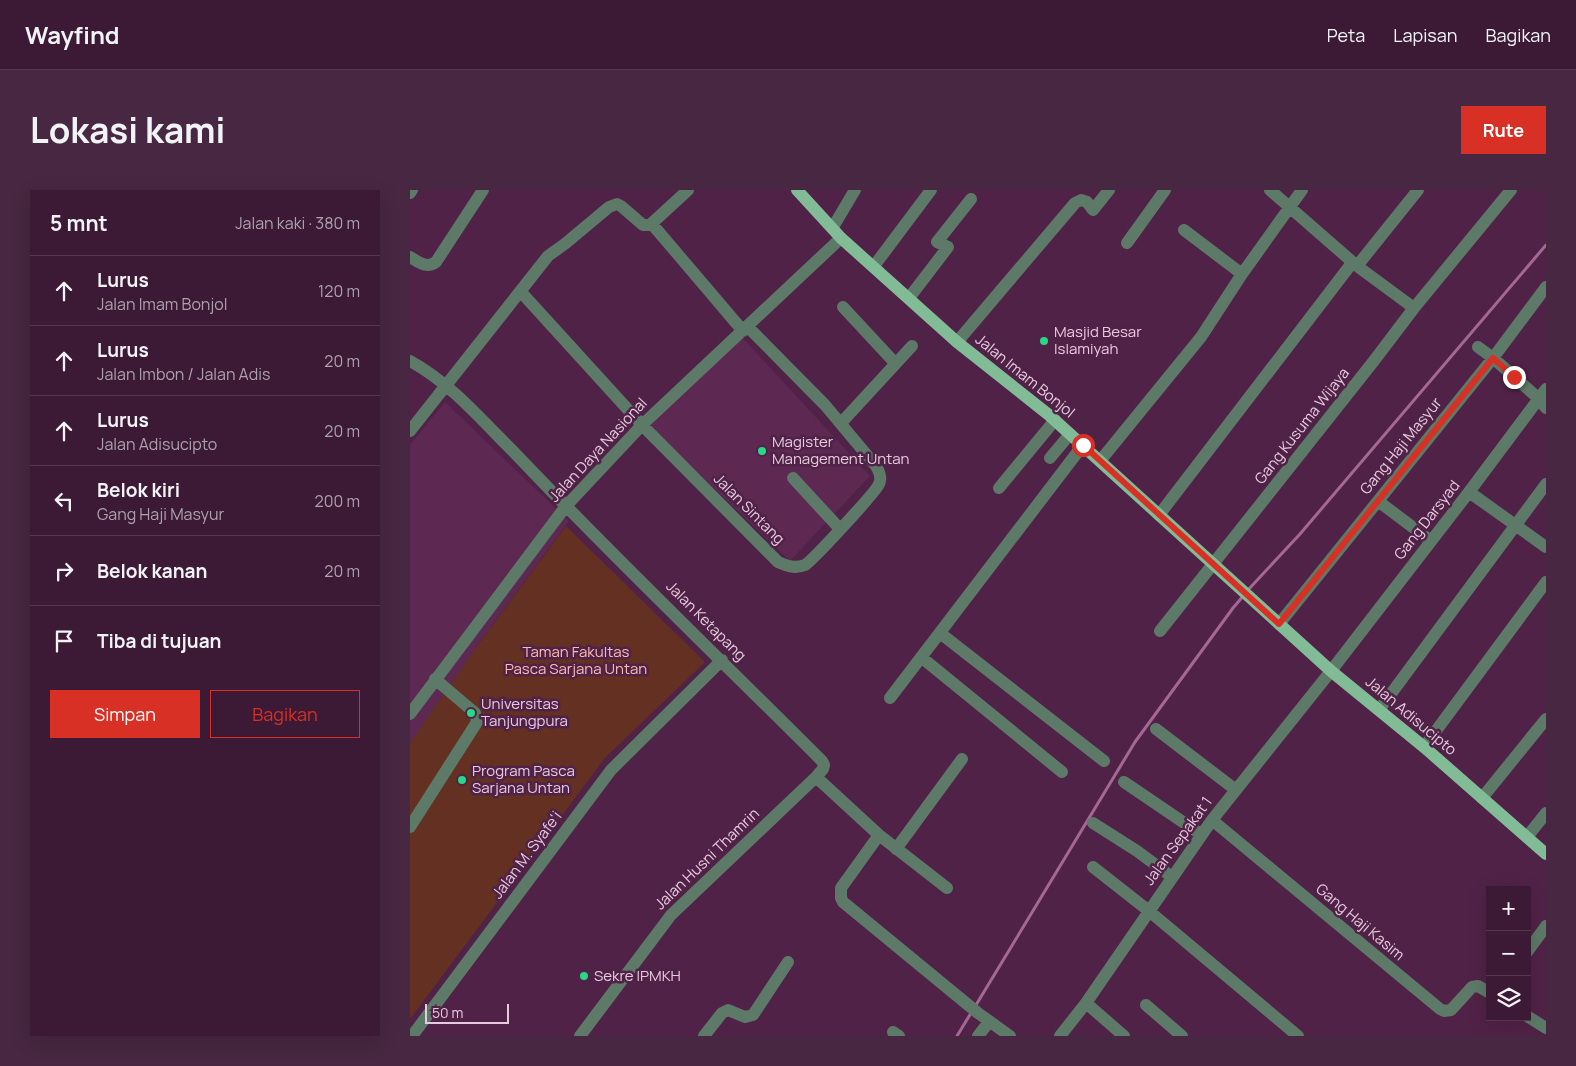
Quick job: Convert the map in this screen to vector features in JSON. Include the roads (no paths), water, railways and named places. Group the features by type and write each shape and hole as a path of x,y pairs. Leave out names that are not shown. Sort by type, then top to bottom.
{"main road":[{"name":"Jalan Imam Bonjol","path":"797,190 841,238 957,342 1083,445 1256,602"},
{"name":"Jalan Adisucipto","path":"1256,602 1331,671 1424,747 1546,854"}],"street":[{"path":"410,257 424,265 432,265 436,262 483,190"},
{"path":"410,431 415,415 446,385 484,335 555,249 566,243 609,207 617,204 643,225 652,224 688,190"},
{"path":"832,227 855,190"},
{"path":"874,266 931,190"},
{"path":"957,342 1076,203 1084,200 1093,210 1109,190"},
{"path":"1126,242 1164,190"},
{"path":"1270,190 1355,264 1414,308"},
{"path":"1100,461 1201,336 1289,206 1302,190"},
{"path":"1159,514 1355,264 1418,190"},
{"name":"Gang Kusuma Wijaya","path":"1160,631 1414,308 1511,190"},
{"path":"909,298 948,247 937,242 971,199"},
{"name":"Jalan Sintang","path":"642,425 778,562 786,566 804,565 811,560 879,485 880,480 876,466 841,423 825,405 745,328 652,224"},
{"path":"1184,230 1242,274"},
{"name":"Jalan Daya Nasional","path":"410,714 566,506 642,425 841,238"},
{"name":"Gang Haji Masyur","path":"1279,624 1493,358 1546,287"},
{"path":"521,292 642,425"},
{"path":"843,307 895,364"},
{"path":"841,423 912,346"},
{"path":"1478,347 1543,398"},
{"name":"Jalan Ketapang","path":"410,361 425,369 446,385 472,409 566,506 822,761"},
{"name":"Gang Darsyad","path":"1331,671 1543,398"},
{"path":"999,488 1054,420"},
{"path":"1050,458 1070,434"},
{"path":"890,698 1083,445"},
{"path":"793,478 840,529"},
{"path":"1379,710 1546,484"},
{"path":"1469,492 1546,547"},
{"path":"1378,501 1431,542"},
{"path":"1424,747 1546,582"},
{"path":"940,633 1104,761"},
{"path":"921,657 1062,772"},
{"name":"Jalan M. Syafe'i","path":"412,1036 611,770 722,660"},
{"name":"Jalan Sepakat 1","path":"1060,1036 1086,1003 1212,820 1331,671"},
{"path":"410,827 477,722 475,713 435,679"},
{"path":"1482,798 1546,719"},
{"path":"1156,729 1236,790"},
{"path":"896,849 962,759"},
{"name":"Jalan Husni Thamrin","path":"580,1036 670,915 816,777 824,767 822,761"},
{"path":"816,777 879,835 947,888"},
{"path":"1124,782 1202,835"},
{"path":"1527,837 1546,813"},
{"name":"Gang Haji Kasim","path":"1212,820 1440,1009 1448,1011 1453,1008 1472,987 1478,986 1486,991"},
{"path":"1094,823 1172,877"},
{"path":"879,835 841,888 843,902 989,1022 1010,1036"},
{"path":"1093,867 1149,911 1298,1036"},
{"path":"1531,947 1546,926"},
{"path":"704,1036 725,1011 728,1010 745,1018 753,1016 788,962"},
{"path":"1086,1003 1124,1036"},
{"path":"1146,1005 1182,1036"},
{"path":"1531,1019 1546,1028"},
{"path":"978,1036 989,1022"}],"waterway":[{"path":"1248,590 1300,534 1546,245"},
{"path":"976,1005 1135,742 1244,595"},
{"path":"957,1036 971,1013"}],"place":[{"name":"Masjid Besar Islamiyah","path":"1044,341"},
{"name":"Magister Management Untan","path":"762,451"},
{"name":"Universitas Tanjungpura","path":"471,713"},
{"name":"Program Pasca Sarjana Untan","path":"462,780"},
{"name":"Sekre IPMKH","path":"584,976"}],"park label":[{"name":"Taman Fakultas Pasca Sarjana Untan","path":"576,660"}]}
